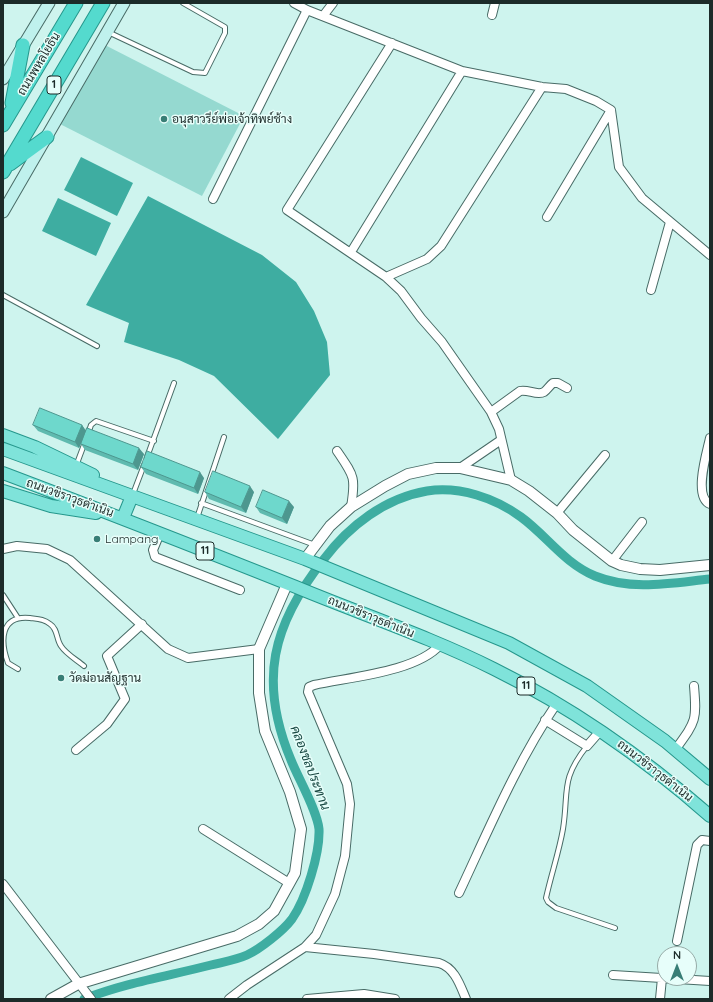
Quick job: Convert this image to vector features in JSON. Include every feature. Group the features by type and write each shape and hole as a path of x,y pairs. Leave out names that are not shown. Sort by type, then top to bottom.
{"highway":[{"name":"ถนนพหลโยธิน","path":"3,125 76,3"},
{"name":"ถนนพหลโยธิน","path":"4,170 103,3"},
{"path":"10,113 24,45"},
{"path":"4,170 47,137"}],"main road":[{"path":"3,79 49,3"},
{"name":"1","path":"3,212 124,3"},
{"path":"3,435 35,447 76,466 132,496 123,518 51,506 3,491"},
{"name":"ถนนวชิราวุธดำเนิน","path":"3,449 334,570 510,643 543,660 587,686 675,750 710,779"},
{"name":"ถนนวชิราวุธดำเนิน","path":"3,473 123,518 440,645 493,668 557,703 601,730 645,762 710,816"}],"street":[{"path":"294,3 307,10 462,71 542,87 566,89 596,101 611,110"},
{"path":"323,16 333,3"},
{"path":"492,15 495,3"},
{"path":"214,199 307,10"},
{"path":"392,43 287,210 351,252 386,277 402,291 420,318 442,342 491,412 501,440 511,480"},
{"path":"351,252 462,71"},
{"path":"386,277 427,259 441,246 542,87"},
{"path":"547,217 611,110"},
{"path":"611,110 619,166 642,198 710,255"},
{"path":"651,290 670,222"},
{"path":"491,412 525,390 538,394 544,392 553,382 567,388"},
{"path":"710,438 701,489 704,500 710,504"},
{"path":"460,468 501,440"},
{"path":"337,451 352,472 354,486 352,507"},
{"path":"557,513 605,454"},
{"path":"305,559 330,526 352,507 385,486 408,474 436,468 460,468 511,480 529,491 557,513 573,530 612,561 621,565 640,569 660,570 710,565"},
{"path":"612,561 642,522"},
{"path":"160,533 153,550 156,557 240,590"},
{"path":"3,549 17,546 48,549 70,560 168,649 188,658 259,649"},
{"path":"51,999 78,984 237,936 259,924 274,911 290,883 295,873 301,829 290,792 265,731 259,693 259,649 287,584"},
{"path":"76,750 107,724 125,699 107,656 142,624"},
{"path":"229,999 247,985 305,947 316,935 335,894 345,856 350,804 347,784 308,692 309,688 314,684 406,666 433,653 440,645"},
{"path":"675,750 694,720 696,712 694,686"},
{"path":"459,893 505,796 545,720 557,703"},
{"path":"545,720 587,746 601,730"},
{"path":"203,829 290,883"},
{"path":"677,941 697,845 702,840 710,841"},
{"path":"3,884 78,984 91,999"},
{"path":"305,947 374,954 439,963 446,966 457,978 466,999"},
{"path":"613,975 657,978"},
{"path":"697,980 710,981"},
{"path":"660,999 661,986"},
{"path":"307,999 343,998 364,994 395,999"}],"lane":[{"path":"108,32 193,72 205,73 222,40 225,27 182,3"},
{"path":"3,295 97,346"},
{"path":"132,496 154,441 174,383"},
{"path":"76,466 93,422 102,422 154,441"},
{"path":"196,520 224,437"},
{"path":"201,503 315,545"},
{"path":"3,595 18,618"},
{"path":"18,669 8,663 5,654 4,628 18,618 45,620 52,625 61,646 84,666"},
{"path":"587,746 576,760 567,782 563,829 546,898 548,902 556,908 615,928"}],"shaded area":[{"path":"101,43 244,116 202,196 56,122"},
{"path":"81,157 133,183 117,216 64,190"},
{"path":"148,196 262,255 296,282 314,311 327,342 330,375 278,439 214,376 179,360 124,342 129,323 86,305"},
{"path":"58,198 111,223 96,256 42,231"}],"building":[{"path":"40,408 82,425 75,442 33,425"},
{"path":"87,428 139,448 133,464 81,444"},
{"path":"147,451 200,472 194,488 141,467"},
{"path":"213,471 250,486 241,507 205,492"},
{"path":"263,490 289,501 282,518 256,507"}],"waterway":[{"name":"คลองชลประทาน","path":"84,999 131,984 229,961 247,955 271,939 292,919 307,888 315,863 319,829 315,813 291,760 281,731 275,705 273,679 276,655 282,631 292,607 306,583 345,535 369,515 397,500 427,491 452,490 464,492 489,499 511,510 530,524 574,564 584,571 609,581 637,585 652,585 710,579"}],"place":[{"name":"อนุสาวรีย์พ่อเจ้าทิพย์ช้าง","path":"164,119"},
{"name":"Lampang","path":"97,539"},
{"name":"วัดม่อนสัญฐาน","path":"61,678"}]}
